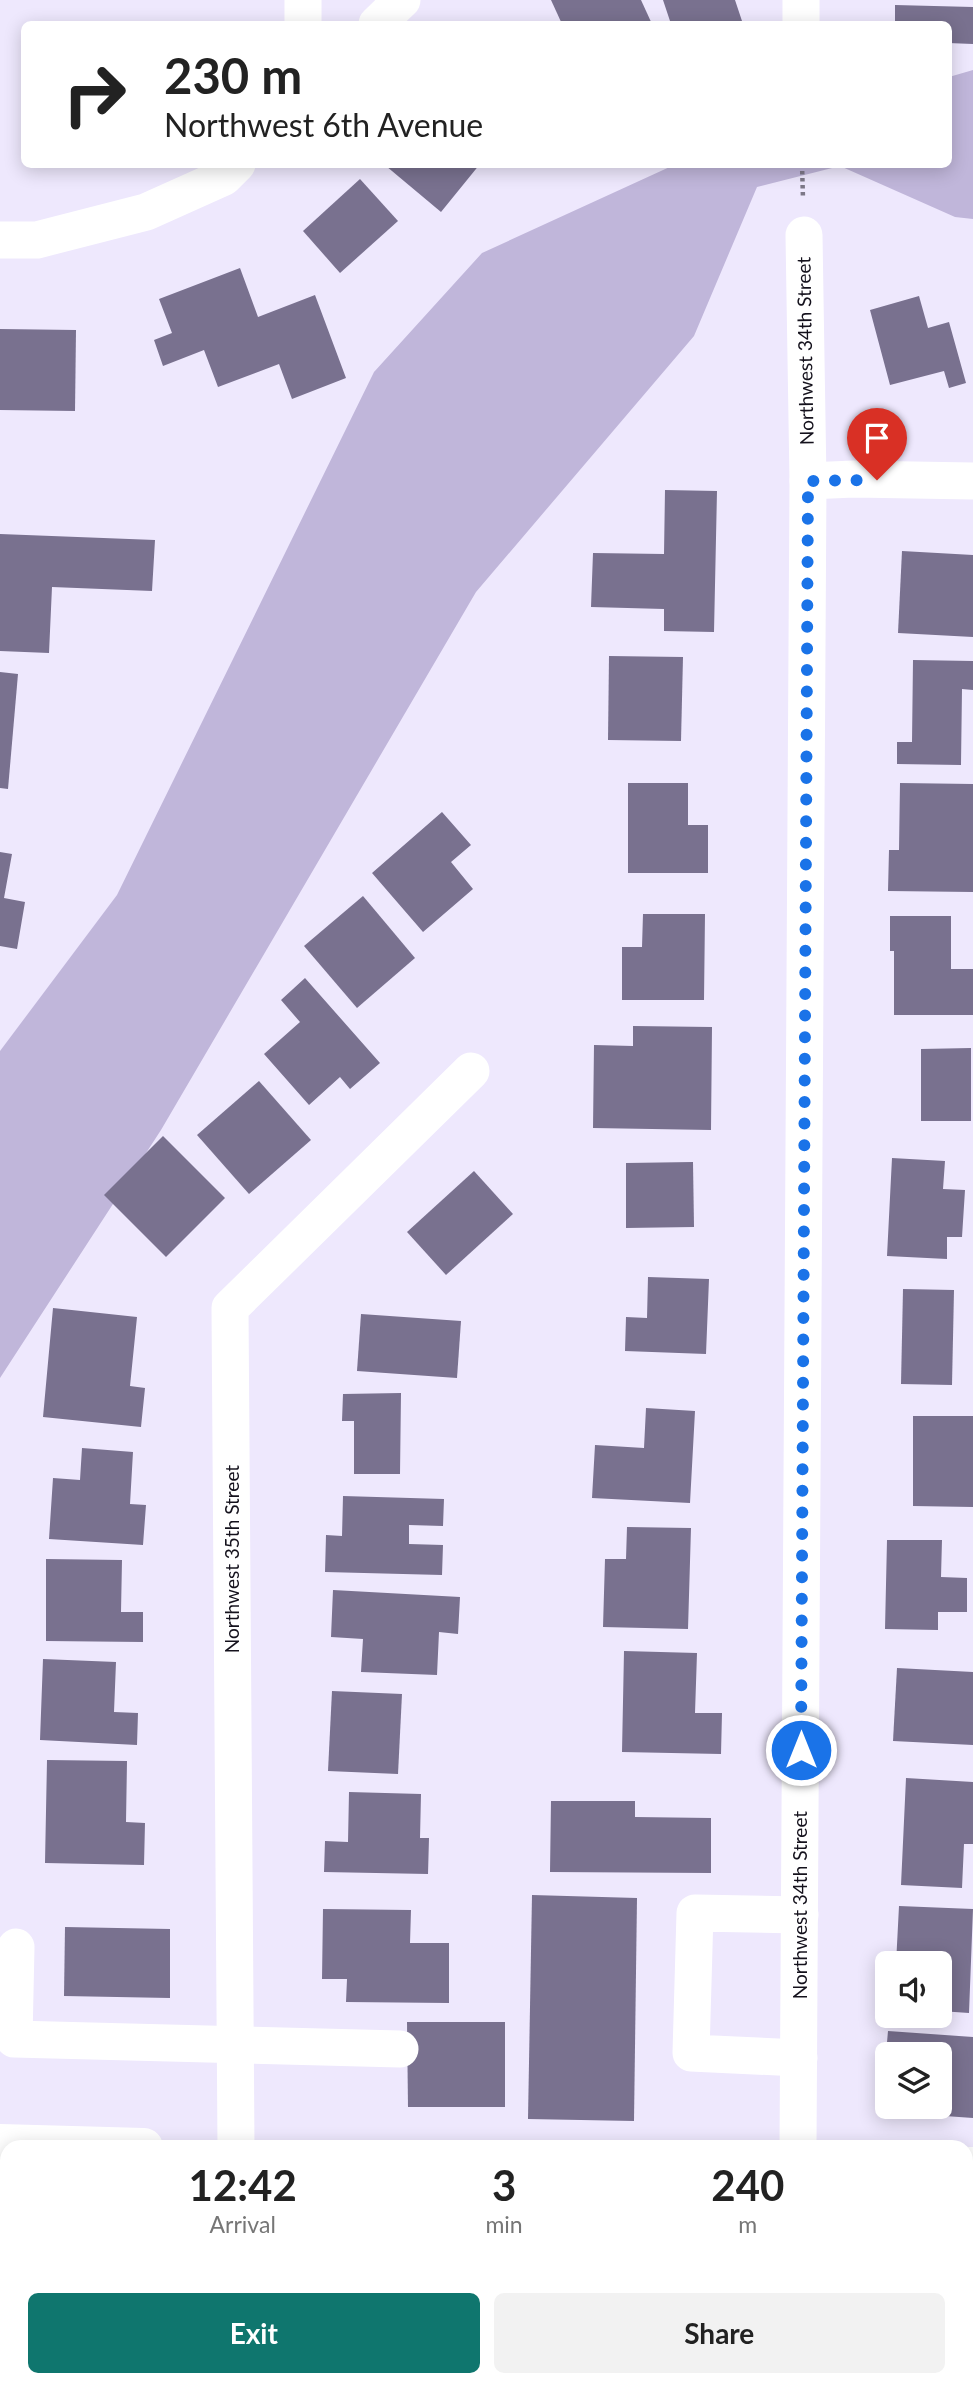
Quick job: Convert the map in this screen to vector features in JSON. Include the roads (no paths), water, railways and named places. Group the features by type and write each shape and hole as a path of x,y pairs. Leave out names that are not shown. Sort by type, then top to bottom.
{"street":[{"path":"303,0 303,21"},
{"path":"380,21 402,0"},
{"path":"801,21 802,0"},
{"path":"0,240 37,240 146,212 224,177 233,168"},
{"name":"Northwest 34th Street","path":"798,2140 808,481 804,236"},
{"path":"808,481 973,481"},
{"name":"Northwest 35th Street","path":"236,2140 230,1308 471,1071"},
{"path":"799,2059 691,2053 695,1913 800,1915"},
{"path":"16,1947 14,2039 400,2049"}]}
